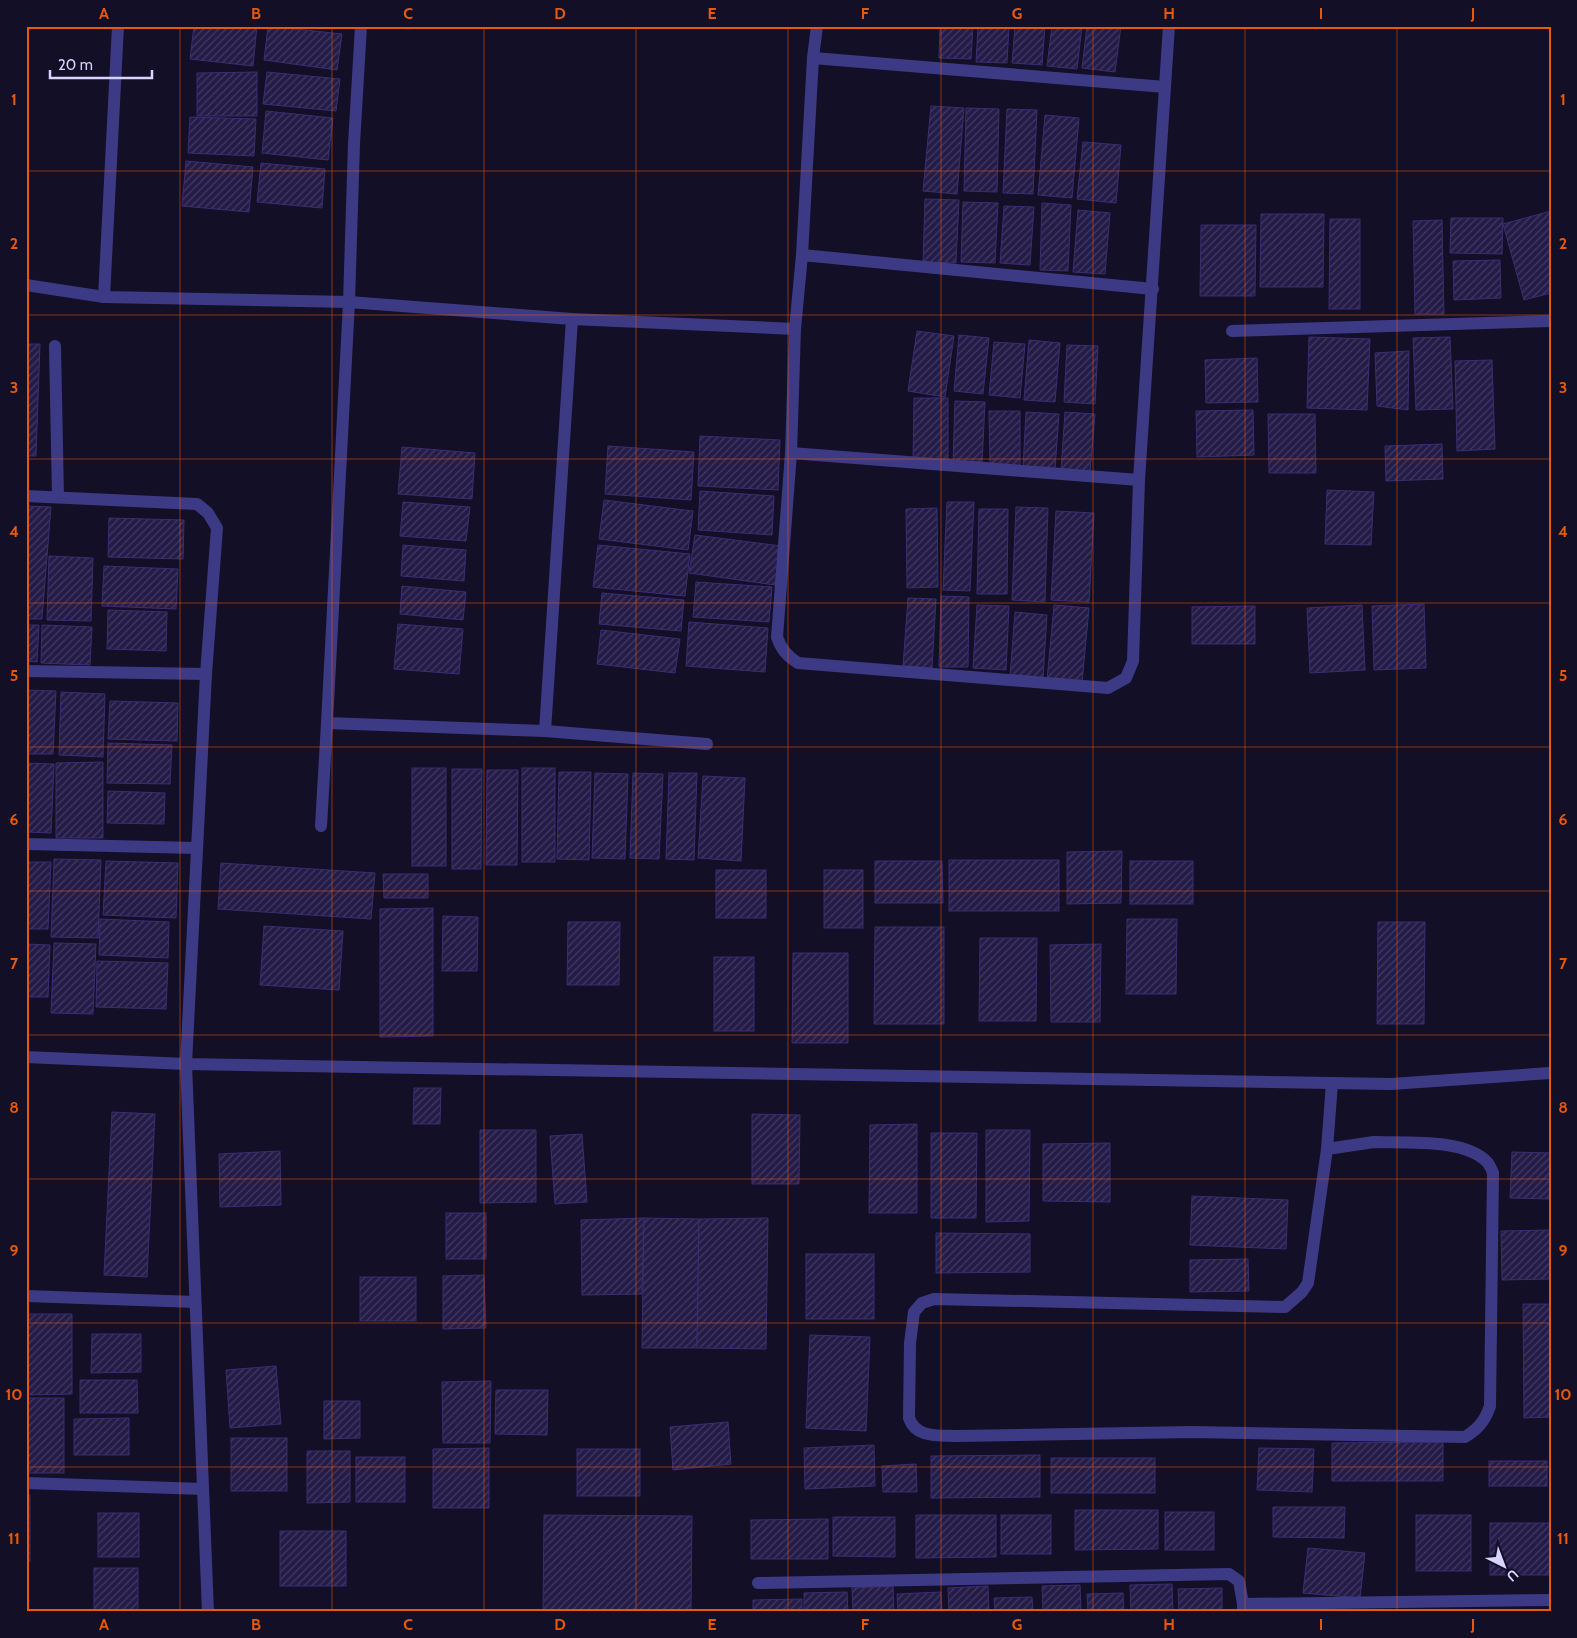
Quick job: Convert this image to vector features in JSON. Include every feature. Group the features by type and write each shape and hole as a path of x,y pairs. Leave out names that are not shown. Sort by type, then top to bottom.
{"street":[{"path":"104,297 118,26"},
{"path":"321,826 349,302 354,144 361,26"},
{"path":"817,26 813,58 802,255 795,329 791,453 777,637 780,645 790,658 798,663 1108,688 1126,678 1134,660 1140,480 1169,26"},
{"path":"813,58 1165,87"},
{"path":"802,255 1152,289"},
{"path":"26,285 104,297 349,302 572,319 795,329"},
{"path":"545,731 572,319"},
{"path":"1232,331 1551,321"},
{"path":"54,346 58,497"},
{"path":"791,453 1140,480"},
{"path":"26,496 197,504 208,513 217,528 206,674 186,1064 208,1612"},
{"path":"26,671 206,674"},
{"path":"327,723 545,731 707,744"},
{"path":"26,844 197,848"},
{"path":"26,1057 186,1064 1391,1084 1550,1072"},
{"path":"1327,1150 1374,1142 1442,1143 1462,1149 1488,1163 1493,1173 1491,1394 1490,1406 1485,1419 1478,1429 1465,1437 1192,1432 958,1436 926,1435 912,1425 909,1418 910,1343 914,1312 927,1300 934,1298 1285,1307 1291,1303 1308,1283 1327,1150 1332,1083"},
{"path":"26,1296 195,1302"},
{"path":"26,1483 203,1488"},
{"path":"758,1584 1229,1574 1239,1581 1243,1608 1551,1600"}],"building":[{"path":"194,26 257,26 253,66 190,59"},
{"path":"268,26 342,34 337,70 264,60"},
{"path":"940,26 973,26 971,59 939,58"},
{"path":"978,26 1009,26 1007,63 976,62"},
{"path":"1015,26 1045,26 1042,65 1012,63"},
{"path":"1052,26 1082,26 1077,69 1047,66"},
{"path":"1087,26 1121,26 1115,72 1082,68"},
{"path":"257,72 257,116 197,116 197,73"},
{"path":"267,72 340,79 336,111 263,104"},
{"path":"931,106 964,108 957,194 923,191"},
{"path":"966,108 999,109 997,192 964,191"},
{"path":"1007,109 1037,110 1033,194 1003,193"},
{"path":"266,111 333,118 328,160 262,153"},
{"path":"1045,115 1079,118 1072,198 1038,195"},
{"path":"190,117 256,119 254,156 188,153"},
{"path":"1083,142 1121,145 1116,203 1077,199"},
{"path":"186,161 253,167 249,212 182,206"},
{"path":"261,163 325,169 322,208 257,202"},
{"path":"925,199 959,200 956,263 923,262"},
{"path":"963,202 998,203 995,263 961,262"},
{"path":"1042,203 1071,205 1068,271 1040,270"},
{"path":"1004,206 1034,207 1030,265 1000,263"},
{"path":"1078,210 1110,213 1105,274 1073,272"},
{"path":"1551,211 1551,293 1524,300 1503,224"},
{"path":"1261,214 1324,214 1323,287 1260,287"},
{"path":"1451,218 1503,218 1502,254 1450,253"},
{"path":"1330,219 1360,219 1360,309 1329,309"},
{"path":"1442,220 1444,314 1415,314 1413,221"},
{"path":"1201,225 1256,225 1255,296 1200,296"},
{"path":"1500,260 1501,298 1454,300 1453,261"},
{"path":"917,331 954,336 945,397 908,391"},
{"path":"959,335 989,338 983,394 954,391"},
{"path":"1309,337 1370,339 1367,410 1307,408"},
{"path":"1450,337 1453,409 1416,410 1413,338"},
{"path":"1029,340 1060,343 1055,402 1024,400"},
{"path":"994,342 1025,344 1020,398 989,395"},
{"path":"26,344 40,344 36,456 26,456"},
{"path":"1067,345 1098,346 1095,404 1064,402"},
{"path":"1409,351 1408,410 1377,406 1375,353"},
{"path":"1257,358 1258,402 1206,403 1205,360"},
{"path":"1492,360 1495,449 1457,451 1455,361"},
{"path":"914,398 948,398 948,462 913,462"},
{"path":"955,401 985,402 982,464 953,463"},
{"path":"1253,410 1254,455 1197,457 1196,411"},
{"path":"989,411 1020,411 1020,467 990,467"},
{"path":"1026,412 1059,414 1055,469 1023,468"},
{"path":"1065,412 1095,414 1090,472 1061,470"},
{"path":"1268,414 1315,414 1316,473 1269,473"},
{"path":"700,436 780,440 778,490 698,486"},
{"path":"1442,444 1443,479 1386,481 1385,446"},
{"path":"608,446 694,452 691,500 605,494"},
{"path":"402,447 475,453 472,499 398,494"},
{"path":"1327,490 1374,492 1371,545 1325,544"},
{"path":"700,491 774,496 772,535 698,530"},
{"path":"604,500 693,511 688,550 599,539"},
{"path":"403,502 470,507 466,541 400,536"},
{"path":"947,502 974,502 970,591 943,590"},
{"path":"26,506 51,507 42,619 26,619"},
{"path":"1016,507 1048,508 1045,602 1012,600"},
{"path":"937,508 938,587 907,588 906,509"},
{"path":"979,509 1008,509 1007,594 977,594"},
{"path":"1056,511 1094,513 1089,602 1051,600"},
{"path":"109,518 184,520 183,559 108,557"},
{"path":"695,535 781,546 775,585 689,573"},
{"path":"403,545 466,550 464,581 401,576"},
{"path":"598,545 690,554 685,596 593,587"},
{"path":"49,556 93,558 91,621 47,620"},
{"path":"104,566 178,569 176,609 102,606"},
{"path":"696,582 772,587 769,622 693,617"},
{"path":"402,586 466,592 463,620 400,614"},
{"path":"602,593 684,600 681,631 599,624"},
{"path":"941,596 969,597 968,667 939,667"},
{"path":"908,598 936,599 932,668 903,666"},
{"path":"1424,604 1426,668 1374,670 1372,606"},
{"path":"977,605 1009,606 1006,670 973,668"},
{"path":"1054,605 1089,608 1082,683 1047,680"},
{"path":"1362,605 1365,670 1310,673 1307,608"},
{"path":"1255,606 1255,644 1192,644 1192,607"},
{"path":"108,610 167,612 166,651 107,649"},
{"path":"1015,612 1047,615 1043,678 1010,676"},
{"path":"689,622 768,628 765,672 686,666"},
{"path":"398,624 463,629 459,674 394,669"},
{"path":"26,625 39,625 37,662 26,661"},
{"path":"42,625 92,627 90,665 41,663"},
{"path":"601,630 680,639 675,673 597,664"},
{"path":"26,690 56,691 53,754 26,754"},
{"path":"61,692 105,694 103,757 59,755"},
{"path":"110,701 178,703 177,741 108,739"},
{"path":"108,743 172,745 170,784 107,783"},
{"path":"103,762 103,838 56,838 56,763"},
{"path":"26,763 54,764 51,833 26,832"},
{"path":"412,768 446,768 446,866 412,866"},
{"path":"522,768 555,768 555,862 522,862"},
{"path":"452,769 482,769 481,869 452,869"},
{"path":"487,770 518,770 517,865 486,865"},
{"path":"559,772 591,772 589,860 557,859"},
{"path":"595,773 628,774 625,859 592,858"},
{"path":"633,773 663,774 659,859 630,858"},
{"path":"669,773 697,773 694,860 666,859"},
{"path":"703,776 745,778 741,861 698,858"},
{"path":"108,791 165,793 164,824 107,823"},
{"path":"1122,851 1121,903 1067,904 1067,852"},
{"path":"54,859 101,860 98,938 51,937"},
{"path":"949,860 1059,860 1059,911 949,911"},
{"path":"106,861 178,863 176,918 103,915"},
{"path":"875,861 942,861 943,903 875,903"},
{"path":"1130,861 1193,861 1193,904 1130,904"},
{"path":"26,862 51,862 48,929 26,929"},
{"path":"221,863 375,873 371,919 218,909"},
{"path":"716,870 766,870 766,918 716,918"},
{"path":"824,870 863,870 863,928 824,928"},
{"path":"383,874 428,874 428,898 384,898"},
{"path":"433,908 433,1036 380,1037 380,909"},
{"path":"443,916 478,917 477,971 442,971"},
{"path":"100,919 169,922 168,958 99,955"},
{"path":"1127,919 1177,919 1176,994 1126,994"},
{"path":"568,922 620,922 619,985 567,985"},
{"path":"1378,922 1425,922 1424,1024 1377,1024"},
{"path":"264,926 343,931 339,990 260,985"},
{"path":"875,927 944,927 944,1024 874,1024"},
{"path":"980,938 1037,938 1036,1021 979,1021"},
{"path":"54,943 96,944 93,1014 51,1013"},
{"path":"26,944 50,945 48,997 26,997"},
{"path":"1101,944 1100,1022 1051,1022 1050,945"},
{"path":"793,953 848,953 848,1043 792,1043"},
{"path":"714,957 754,957 754,1031 714,1031"},
{"path":"97,961 168,963 166,1009 96,1007"},
{"path":"414,1088 441,1088 440,1124 413,1124"},
{"path":"112,1112 155,1114 147,1277 104,1275"},
{"path":"752,1114 800,1115 799,1184 752,1184"},
{"path":"917,1124 917,1213 869,1213 870,1125"},
{"path":"480,1130 536,1130 536,1202 480,1203"},
{"path":"986,1130 1030,1130 1029,1221 986,1222"},
{"path":"931,1133 977,1133 976,1218 931,1218"},
{"path":"582,1134 587,1202 555,1204 550,1136"},
{"path":"1110,1143 1110,1202 1043,1201 1043,1144"},
{"path":"280,1151 281,1205 220,1207 219,1154"},
{"path":"1512,1152 1551,1153 1551,1199 1510,1198"},
{"path":"1192,1196 1288,1200 1286,1249 1190,1245"},
{"path":"446,1213 486,1213 486,1259 446,1259"},
{"path":"644,1218 642,1294 582,1295 581,1220"},
{"path":"644,1218 699,1219 697,1348 642,1348"},
{"path":"768,1218 766,1349 697,1348 699,1219"},
{"path":"1551,1230 1551,1279 1502,1280 1501,1231"},
{"path":"936,1233 1030,1234 1030,1272 936,1273"},
{"path":"806,1254 874,1254 874,1319 806,1319"},
{"path":"1248,1259 1249,1291 1190,1292 1190,1260"},
{"path":"484,1275 486,1328 443,1329 443,1276"},
{"path":"360,1277 416,1277 416,1321 360,1321"},
{"path":"1523,1304 1551,1304 1551,1417 1524,1418"},
{"path":"26,1314 72,1314 72,1394 26,1395"},
{"path":"92,1334 141,1334 141,1372 91,1373"},
{"path":"810,1335 870,1337 866,1431 806,1428"},
{"path":"276,1366 281,1424 230,1428 226,1370"},
{"path":"80,1380 137,1380 138,1413 80,1413"},
{"path":"491,1381 490,1443 443,1443 442,1382"},
{"path":"496,1390 548,1390 547,1435 495,1434"},
{"path":"26,1398 64,1398 64,1473 26,1473"},
{"path":"324,1401 360,1401 360,1438 324,1439"},
{"path":"129,1418 129,1455 74,1455 74,1419"},
{"path":"728,1422 731,1464 673,1470 670,1427"},
{"path":"231,1438 287,1438 287,1491 231,1491"},
{"path":"1443,1442 1443,1481 1332,1481 1332,1443"},
{"path":"874,1445 875,1486 805,1489 804,1448"},
{"path":"489,1448 489,1508 433,1508 433,1449"},
{"path":"1259,1448 1314,1449 1312,1492 1257,1490"},
{"path":"577,1449 640,1449 640,1496 577,1496"},
{"path":"307,1451 350,1451 350,1502 307,1503"},
{"path":"1040,1455 1040,1497 931,1498 931,1456"},
{"path":"356,1457 405,1457 405,1502 356,1502"},
{"path":"1051,1458 1155,1458 1155,1493 1051,1493"},
{"path":"1489,1461 1547,1461 1547,1486 1489,1486"},
{"path":"916,1464 917,1492 883,1492 882,1466"},
{"path":"26,1495 30,1495 30,1561 26,1561"},
{"path":"1273,1507 1345,1507 1344,1538 1273,1537"},
{"path":"1075,1510 1158,1510 1158,1549 1075,1550"},
{"path":"1165,1512 1214,1512 1214,1550 1165,1550"},
{"path":"98,1513 139,1513 139,1557 98,1557"},
{"path":"544,1515 692,1516 691,1612 543,1612"},
{"path":"916,1515 996,1515 996,1557 916,1558"},
{"path":"1001,1515 1051,1515 1051,1554 1001,1554"},
{"path":"1416,1515 1471,1515 1471,1571 1416,1571"},
{"path":"833,1517 895,1517 895,1557 833,1556"},
{"path":"828,1519 828,1559 751,1559 751,1520"},
{"path":"1490,1523 1551,1523 1551,1575 1490,1575"},
{"path":"280,1531 346,1531 346,1586 280,1586"},
{"path":"1308,1548 1365,1553 1360,1598 1303,1593"},
{"path":"94,1568 138,1568 138,1612 94,1612"},
{"path":"1172,1584 1173,1612 1131,1612 1130,1585"},
{"path":"1080,1585 1081,1612 1043,1612 1042,1586"},
{"path":"893,1586 894,1612 853,1612 852,1588"},
{"path":"988,1586 989,1612 949,1612 948,1588"},
{"path":"1222,1588 1222,1612 1179,1612 1178,1589"},
{"path":"847,1592 848,1612 804,1612 804,1593"},
{"path":"941,1592 942,1612 898,1612 897,1594"},
{"path":"1123,1593 1124,1612 1088,1612 1087,1594"},
{"path":"1032,1597 1033,1612 995,1612 994,1598"},
{"path":"802,1599 802,1612 753,1612 753,1600"}]}
